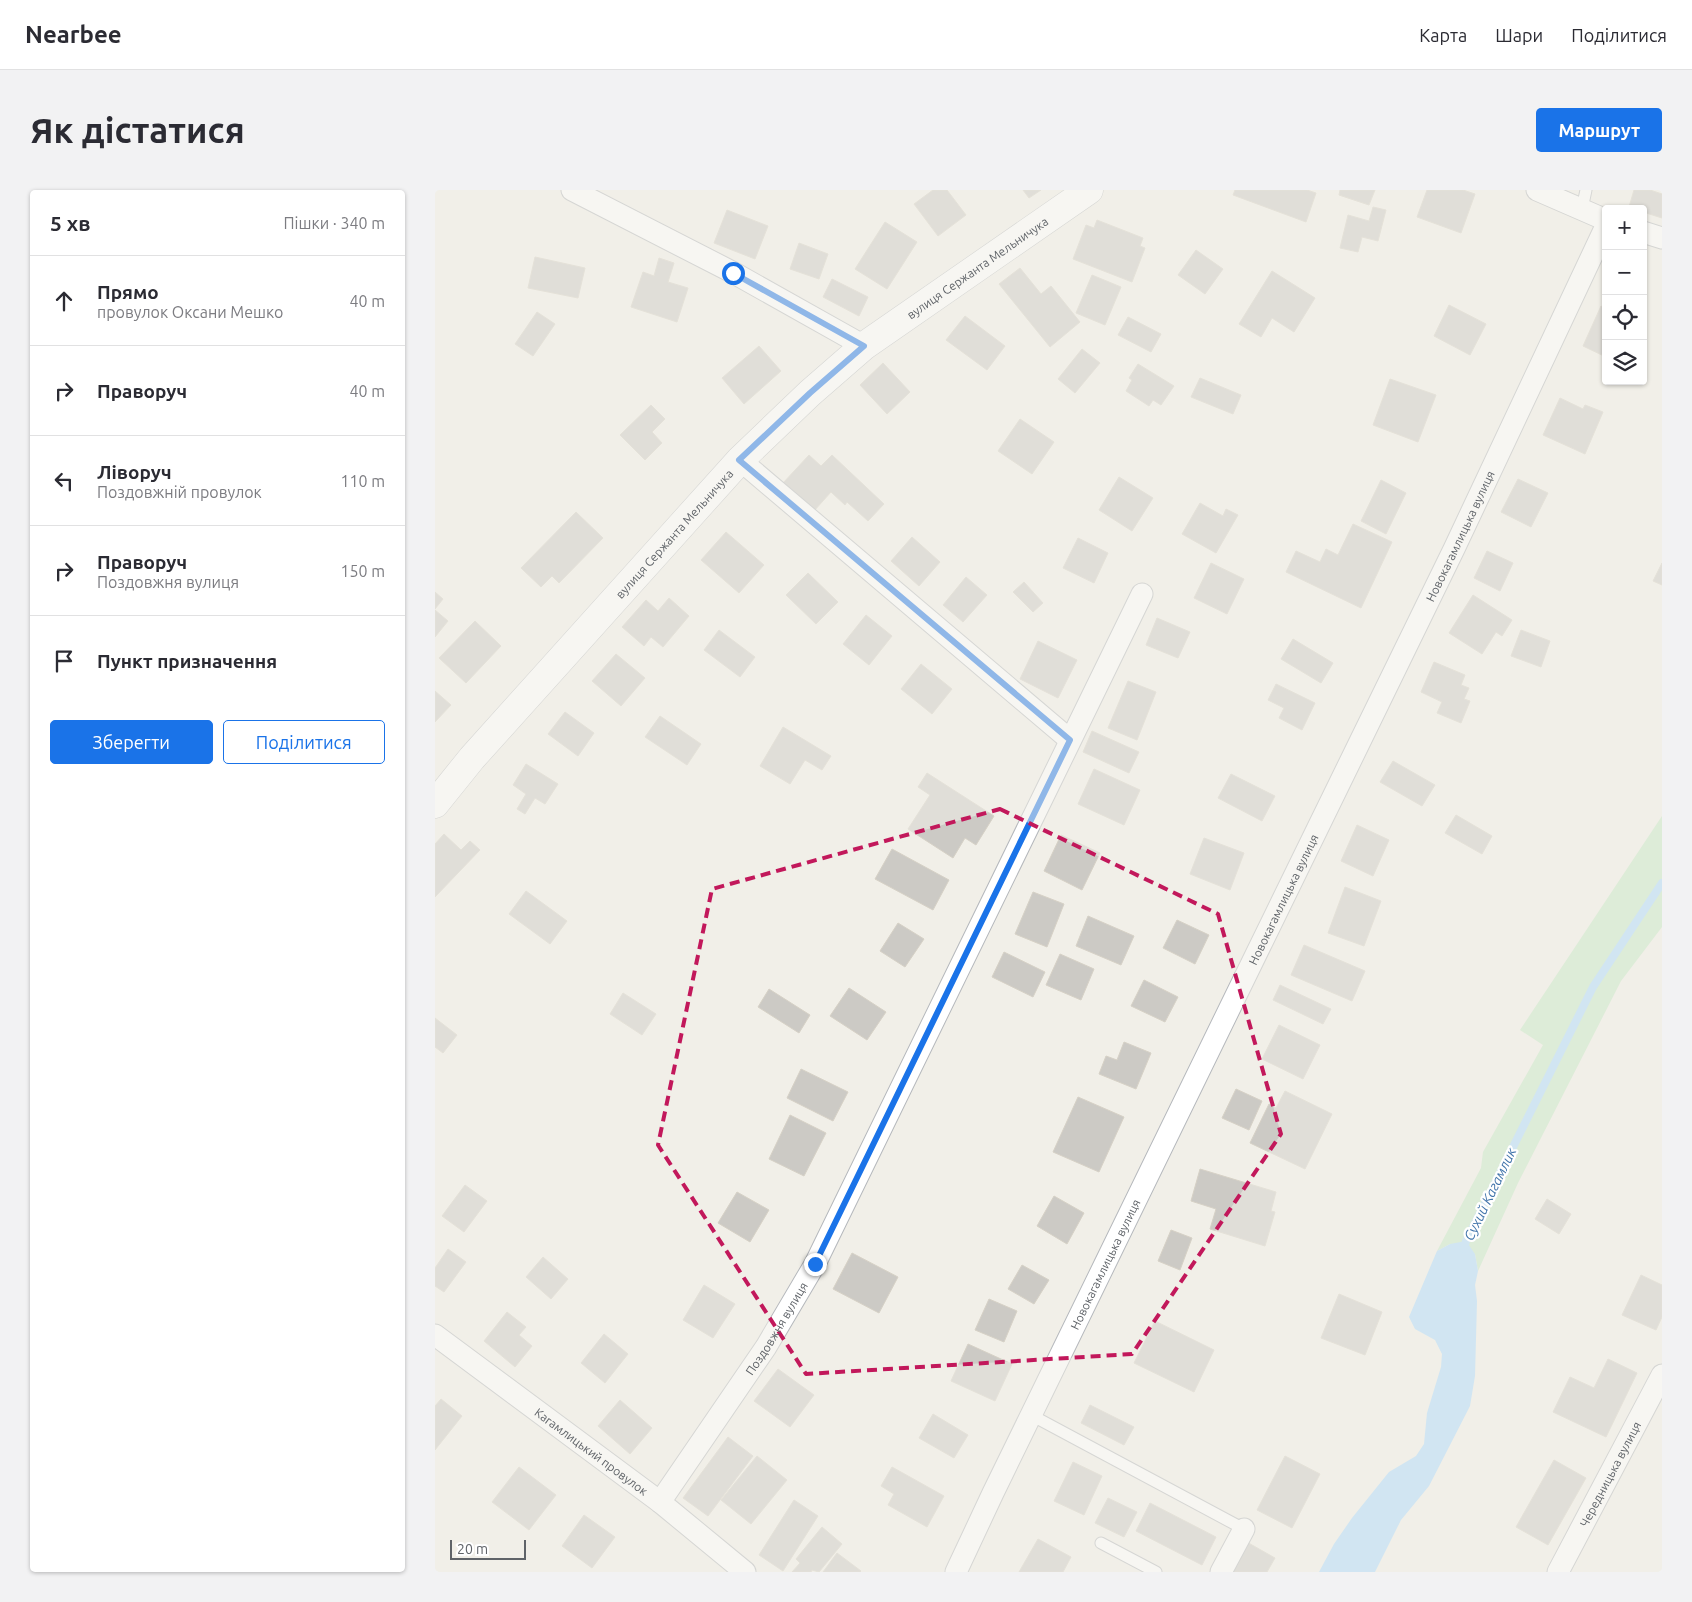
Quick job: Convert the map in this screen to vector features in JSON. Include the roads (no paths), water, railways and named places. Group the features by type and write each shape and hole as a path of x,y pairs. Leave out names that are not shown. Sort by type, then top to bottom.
{"street":[{"path":"572,190 733,273 864,346"},
{"name":"вулиця Сержанта Мельничука","path":"435,804 472,758 739,460 810,393 864,346 1089,190"},
{"path":"1537,190 1584,200 1602,216"},
{"path":"1647,233 1662,238"},
{"name":"Новокагамлицька вулиця","path":"956,1572 1450,558 1602,235"},
{"path":"739,460 1070,740"},
{"name":"Поздовжня вулиця","path":"660,1502 766,1347 815,1264 1142,594"},
{"name":"Кагамлицький провулок","path":"435,1335 660,1502 745,1572"},
{"name":"Чередницька вулиця","path":"1558,1572 1662,1374"},
{"path":"1221,1572 1245,1529"}],"lane":[{"path":"1031,1415 1245,1529"},
{"path":"1101,1543 1156,1572"}],"water":[{"path":"1466,1241 1475,1254 1478,1271 1475,1285 1477,1301 1475,1376 1470,1406 1429,1486 1401,1520 1375,1572 1319,1572 1334,1544 1352,1518 1389,1472 1416,1456 1424,1444 1427,1413 1441,1367 1442,1354 1435,1340 1415,1329 1409,1317 1437,1251 1450,1244"}],"waterway":[{"name":"Сухий Кагамлик","path":"1464,1249 1466,1241 1593,987 1662,883"}]}
